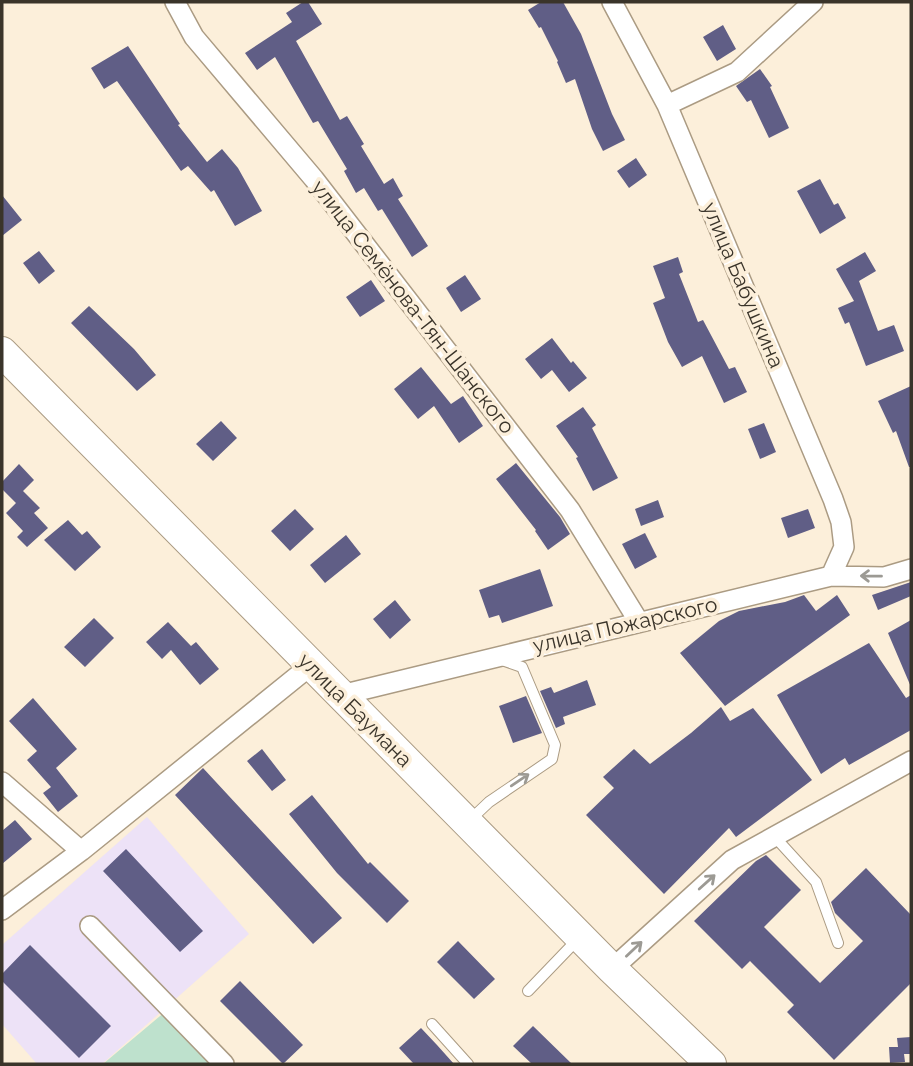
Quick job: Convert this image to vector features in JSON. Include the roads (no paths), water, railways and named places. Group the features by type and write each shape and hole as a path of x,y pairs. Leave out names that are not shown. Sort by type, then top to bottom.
{"main road":[{"name":"улица Баумана","path":"2,352 612,970 711,1064"}],"street":[{"name":"улица Семёнова-Тян-Шанского","path":"175,2 194,37 314,178 569,510 639,622"},
{"name":"улица Бабушкина","path":"611,2 667,105 833,499 841,522 844,547 831,576"},
{"path":"667,105 737,72 813,2"},
{"name":"улица Пожарского","path":"341,695 831,576 884,577 911,569"},
{"path":"2,910 81,851 310,666"},
{"path":"612,970 733,860 911,761"},
{"path":"2,782 81,851"},
{"path":"90,926 224,1064"}],"lane":[{"path":"467,822 489,802 552,759 555,745 522,667 492,657"},
{"path":"774,835 816,883 838,943"},
{"path":"528,991 580,937"},
{"path":"432,1024 468,1064"}]}
